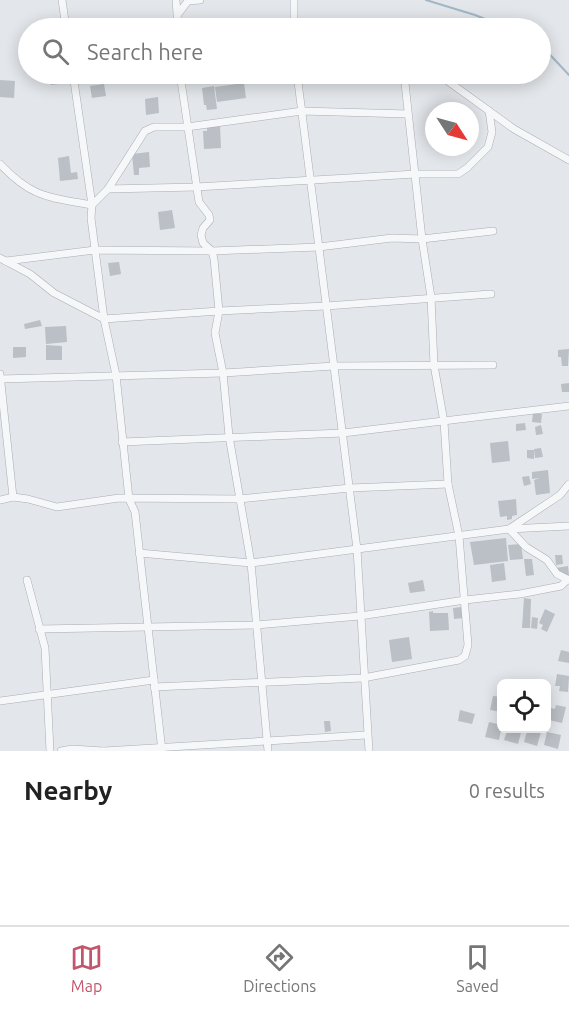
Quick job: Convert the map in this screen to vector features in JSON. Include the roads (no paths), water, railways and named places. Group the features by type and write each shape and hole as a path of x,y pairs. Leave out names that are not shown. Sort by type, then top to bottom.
{"street":[{"path":"62,0 65,18"},
{"path":"176,0 178,18"},
{"path":"178,14 188,1 200,0"},
{"path":"294,0 294,18"},
{"path":"74,84 92,206 91,218 104,319 116,375 129,499 135,512 161,749"},
{"path":"181,84 199,202 210,220 203,228 201,236 203,243 212,251 214,260 219,310 215,333 223,373 229,436 251,563 268,751"},
{"path":"298,84 357,549 366,735 369,751"},
{"path":"0,701 47,693 154,683 363,678 403,669 441,665 465,656 468,645 459,536 448,484 444,422 434,365 431,297 422,239 405,84"},
{"path":"452,84 514,129 569,160"},
{"path":"92,206 108,189 145,131 154,127 187,127 302,111 408,114"},
{"path":"108,189 458,174 488,147 492,132 489,111"},
{"path":"0,164 12,177 37,194 92,206"},
{"path":"3,259 95,250 212,251 319,247 392,238 422,239 493,231"},
{"path":"3,259 30,274 54,293 104,319 491,294"},
{"path":"0,379 223,373 334,366 493,364"},
{"path":"0,374 13,497"},
{"path":"122,442 344,433 569,406"},
{"path":"0,500 13,497 57,507 119,498 239,499 350,488 448,484"},
{"path":"510,529 560,495 569,484"},
{"path":"139,553 251,563 510,529 569,526"},
{"path":"39,629 256,625 360,616 520,594 561,586 568,580 557,574 547,560 525,547 510,529"},
{"path":"27,580 45,648 50,751"},
{"path":"61,751 161,749 366,735"}],"waterway":[{"path":"426,0 483,18"},
{"path":"551,56 569,75"}]}
